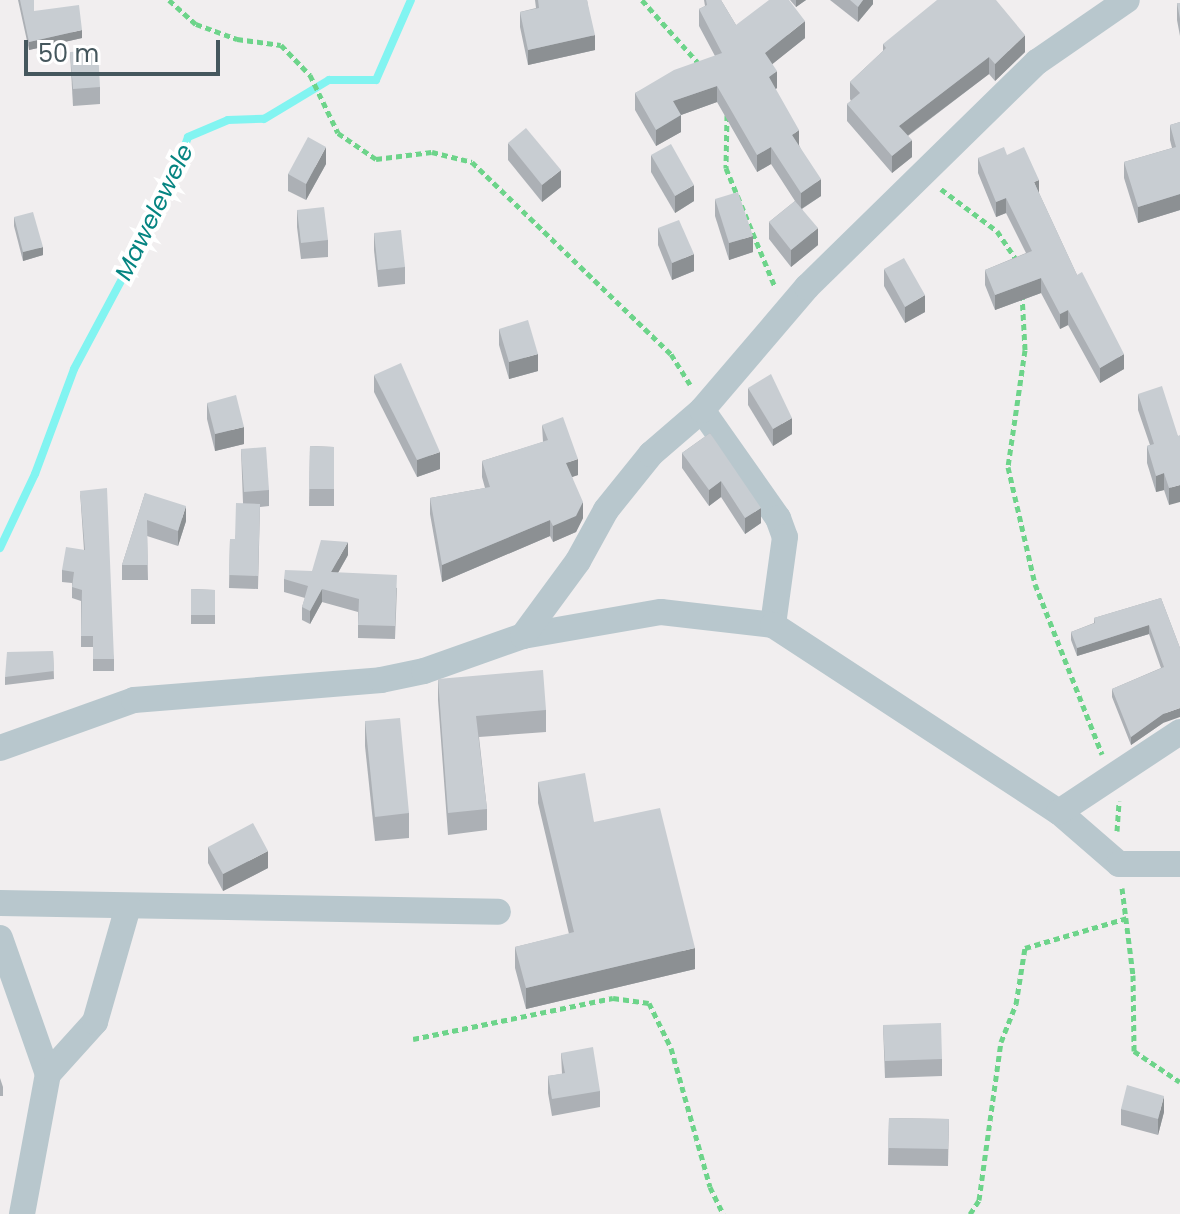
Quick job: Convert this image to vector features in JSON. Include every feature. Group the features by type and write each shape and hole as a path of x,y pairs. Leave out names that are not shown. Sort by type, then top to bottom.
{"street":[{"path":"523,636 578,561 606,510 651,454 703,408 783,315 1037,62 1127,0"},
{"path":"703,408 778,518 785,537 773,625"},
{"path":"0,748 134,700 381,680 424,671 523,636 661,612 773,625 1059,812 1119,864 1180,864"},
{"path":"1059,812 1180,732"},
{"path":"0,903 498,912"},
{"path":"48,1074 95,1022 128,907"},
{"path":"0,938 48,1074 22,1214"}],"path":[{"path":"169,0 196,24 237,39 281,45 310,75 338,133 376,159 432,152 472,162 671,354 703,408"},
{"path":"642,0 694,54 707,78"},
{"path":"721,103 727,115 726,168 771,272 783,315"},
{"path":"924,174 968,214 997,231 1020,266"},
{"path":"1021,280 1025,350 1008,467 1035,584 1119,792 1119,864 1127,918 1134,1051 1180,1082"},
{"path":"970,1214 979,1200 1001,1042 1016,1004 1025,948 1127,918"},
{"path":"413,1039 613,998 649,1003 671,1048 710,1187 723,1214"}],"building":[{"path":"20,0 34,0 34,11 79,5 82,30 29,42"},
{"path":"538,0 587,0 595,35 528,50 520,12 539,8"},
{"path":"706,0 721,0 736,25 769,0 789,0 805,21 765,53 777,71 769,77 799,130 792,135 821,179 801,193 771,147 757,155 717,86 673,101 681,115 656,130 635,93 674,70 722,53 699,9 707,5"},
{"path":"850,0 863,0 858,7"},
{"path":"937,0 996,0 1025,35 995,64 989,57 899,126 912,140 892,156 847,104 860,93 850,82 886,48 883,44"},
{"path":"98,50 100,87 73,89 70,52"},
{"path":"1180,122 1180,194 1138,207 1124,162 1176,147 1170,125"},
{"path":"526,128 561,170 542,185 508,143"},
{"path":"308,137 326,147 306,184 288,174"},
{"path":"671,144 694,185 675,196 651,155"},
{"path":"1004,147 1007,155 1024,147 1039,180 1034,182 1077,275 1082,272 1124,354 1100,368 1068,310 1060,314 1041,278 995,295 985,270 1032,251 1006,198 996,202 978,158"},
{"path":"738,192 753,236 729,243 715,199"},
{"path":"795,201 818,228 791,250 769,222"},
{"path":"324,207 328,240 301,243 297,210"},
{"path":"33,212 43,247 23,252 14,217"},
{"path":"679,220 694,254 672,263 658,228"},
{"path":"401,230 405,267 378,270 374,233"},
{"path":"904,258 925,295 905,307 884,269"},
{"path":"528,320 538,354 509,362 499,329"},
{"path":"401,363 440,452 417,460 374,375"},
{"path":"771,374 792,418 773,429 748,388"},
{"path":"1162,386 1180,435 1180,485 1169,488 1164,473 1156,476 1147,446 1154,444 1138,394"},
{"path":"236,395 244,427 215,434 207,403"},
{"path":"563,417 578,459 566,463 583,502 576,516 553,526 550,520 442,565 430,498 490,487 482,461 548,440 542,425"},
{"path":"710,433 761,508 745,518 721,481 709,490 682,453"},
{"path":"310,446 334,447 334,489 309,489"},
{"path":"266,447 269,490 244,492 241,449"},
{"path":"107,488 114,659 93,659 93,636 81,636 82,590 72,587 74,572 62,570 66,547 85,550 80,491"},
{"path":"145,493 186,506 178,531 147,520 148,565 122,565"},
{"path":"236,503 260,504 258,576 229,575 230,539 235,539"},
{"path":"321,540 348,542 331,572 397,575 395,626 358,625 359,599 322,589 310,611 302,607 308,586 284,579 285,570 312,571"},
{"path":"191,589 215,590 215,615 191,615"},
{"path":"1161,598 1180,648 1180,708 1163,714 1131,737 1112,689 1164,667 1149,625 1077,648 1071,632 1095,623 1094,618"},
{"path":"53,651 54,671 5,677 7,652"},
{"path":"543,670 546,710 476,716 487,809 448,813 438,679"},
{"path":"400,718 409,813 375,817 365,721"},
{"path":"585,773 594,822 660,808 695,948 526,988 515,947 574,932 538,782"},
{"path":"253,823 268,851 223,874 208,847"},
{"path":"941,1023 942,1059 885,1061 883,1025"},
{"path":"593,1047 600,1091 552,1099 548,1076 565,1073 561,1053"},
{"path":"1127,1085 1164,1096 1158,1119 1121,1109"},
{"path":"889,1118 949,1119 948,1149 888,1148"}],"waterway":[{"name":"Mawelewele","path":"0,548 35,474 74,369 168,193 188,137 228,120 264,119 329,80 376,80 411,0"}]}
